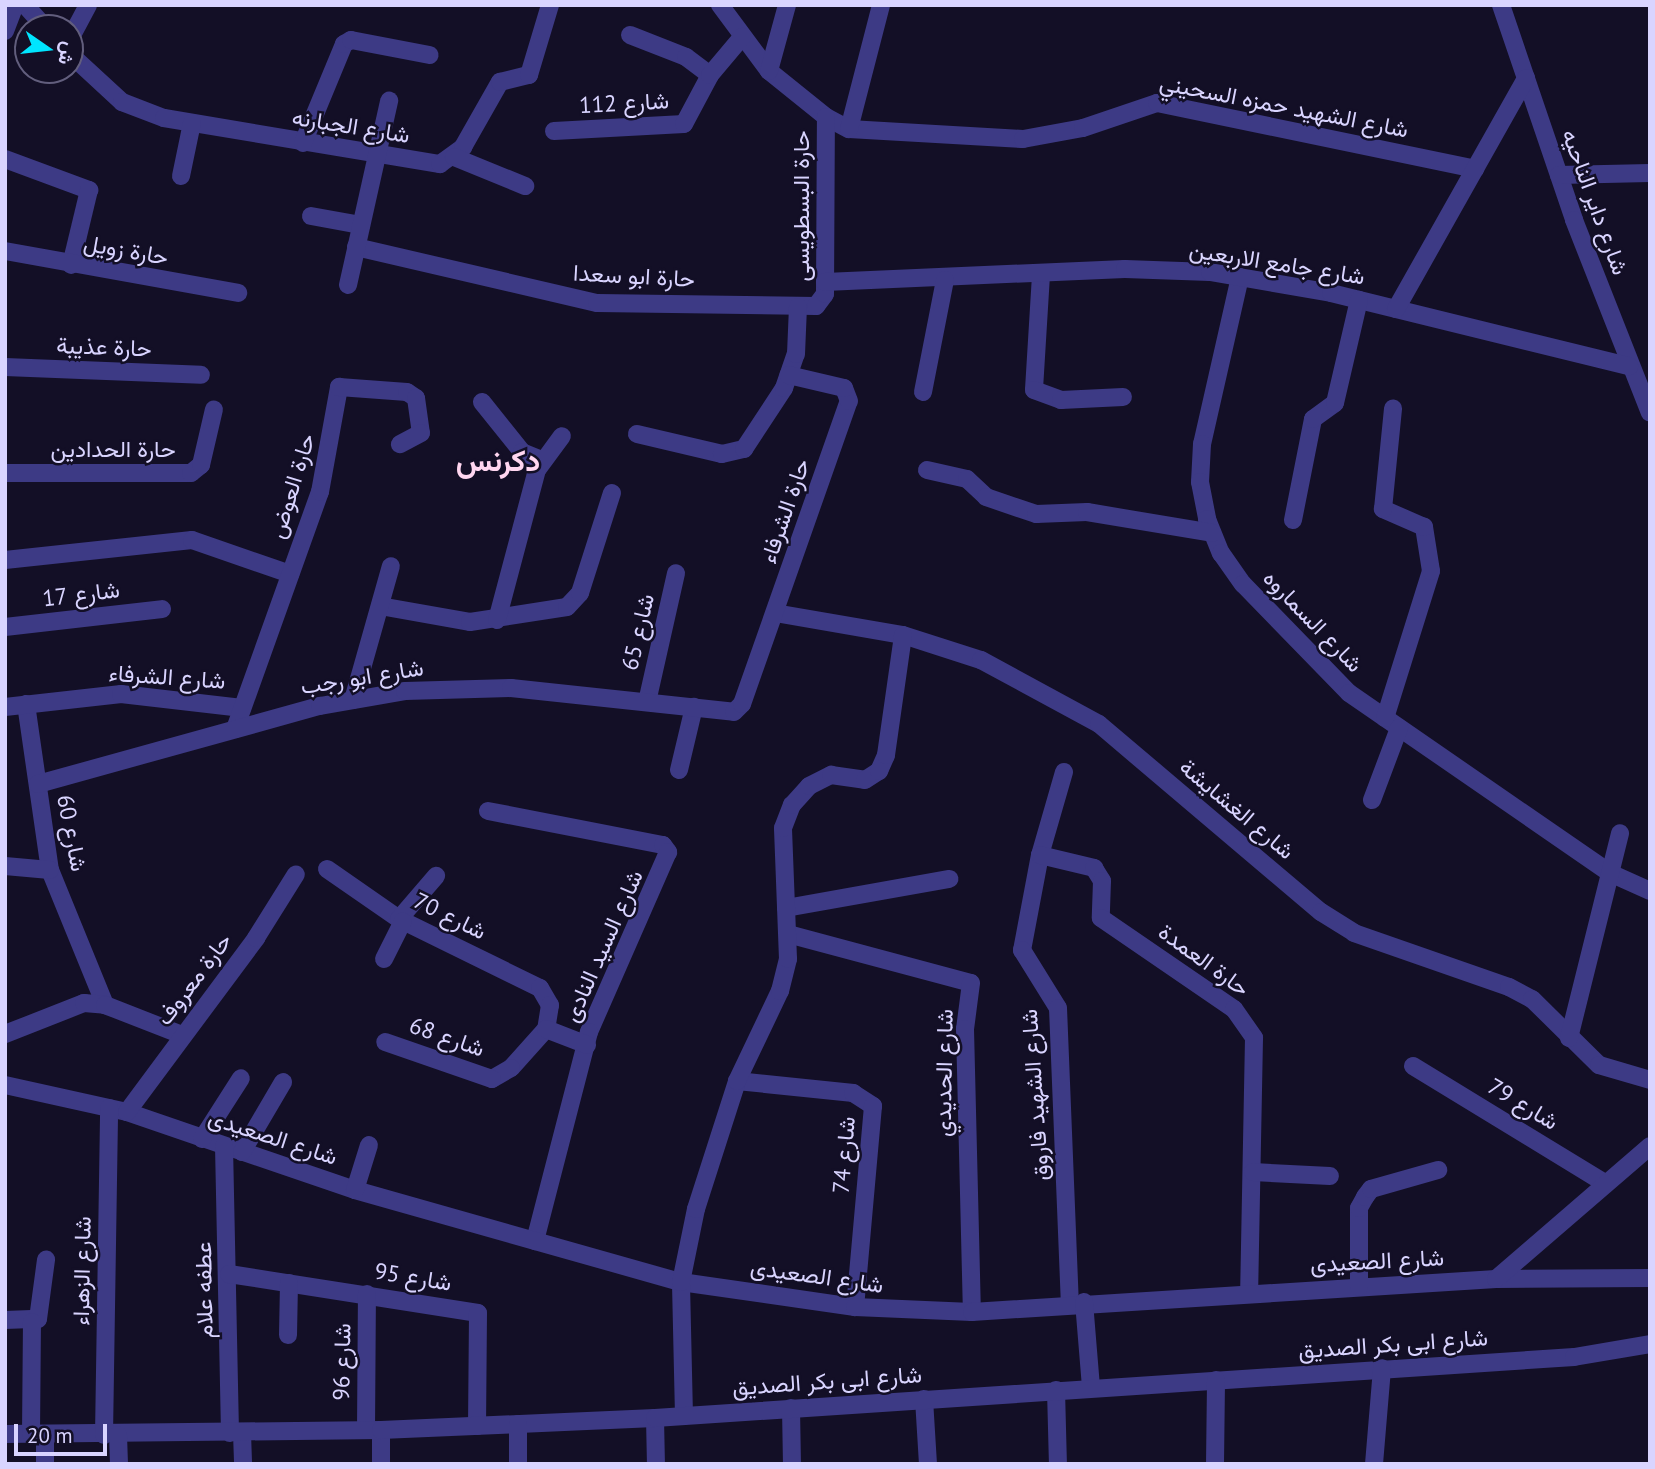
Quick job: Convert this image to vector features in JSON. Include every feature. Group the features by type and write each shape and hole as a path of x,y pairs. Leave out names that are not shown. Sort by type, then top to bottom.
{"street":[{"path":"5,32 15,5"},
{"path":"525,186 454,156 500,82 529,75 550,5"},
{"name":"شارع الشهيد حمزه السحيني","path":"720,5 769,71 826,117 849,128 1023,139 1083,128 1157,103 1475,169"},
{"path":"769,71 788,5"},
{"path":"849,128 881,5"},
{"name":"شارع داير الناحيه","path":"1501,5 1629,366 1650,413"},
{"path":"630,35 686,57 710,75"},
{"name":"شارع 112","path":"554,131 676,128 684,124 710,75 742,37"},
{"path":"303,144 344,44 351,40 430,55"},
{"name":"شارع الجبارنه","path":"84,67 122,102 192,123 377,157 440,164 454,156"},
{"path":"1396,309 1526,78"},
{"path":"348,285 389,101"},
{"name":"حارة البسطويسى","path":"825,288 826,117"},
{"path":"181,176 192,123"},
{"path":"5,159 89,190 71,265"},
{"path":"1559,174 1650,173"},
{"path":"311,216 362,225"},
{"name":"حارة ابو سعدا","path":"356,247 597,303 816,306 825,288"},
{"name":"حارة زويل","path":"5,251 238,293"},
{"name":"شارع جامع الاربعين","path":"825,288 1125,269 1240,277 1359,300 1629,366"},
{"path":"1041,275 1034,390 1061,400 1123,397"},
{"name":"شارع السماروه","path":"1240,277 1202,444 1200,482 1212,533 1243,584 1323,671 1392,723 1610,873 1650,891"},
{"path":"923,392 945,280"},
{"path":"1293,520 1315,412 1335,403 1359,300"},
{"path":"637,434 738,453 766,420 789,375 799,307"},
{"name":"حارة عذيبة","path":"5,367 201,375"},
{"name":"حارة الشرفاء","path":"742,704 849,398 844,388 789,375"},
{"name":"حارة العوض","path":"235,729 328,462 339,387 407,392 416,398 421,433 400,444"},
{"path":"482,402 522,452 542,460"},
{"name":"حارة الحدادين","path":"5,473 191,473 201,465 214,408"},
{"path":"1372,800 1429,589 1431,570 1424,527 1383,509 1393,408"},
{"path":"497,620 542,460 562,436"},
{"path":"927,470 967,480 986,497 1018,510 1087,512 1212,533"},
{"path":"380,606 470,622 497,620 567,607 575,601 612,493"},
{"path":"5,560 192,540 290,574"},
{"path":"353,700 391,566"},
{"name":"شارع 65","path":"647,702 676,573"},
{"name":"شارع 17","path":"5,627 162,609"},
{"name":"شارع الغشايشة","path":"775,613 903,635 981,660 1099,724 1321,912 1354,933 1509,987 1532,999 1599,1065 1650,1080"},
{"path":"684,1416 681,1282 696,1209 737,1081 780,991 788,934 783,828 792,805 808,786 831,775 865,780 879,771 903,635"},
{"name":"شارع ابو رجب","path":"38,784 235,729 353,700 405,691 511,688 734,712 742,704"},
{"name":"شارع الشرفاء","path":"5,707 121,694 242,708"},
{"name":"شارع 60","path":"26,704 50,870 104,1005"},
{"path":"679,771 694,708"},
{"name":"شارع الشهيد فاروق","path":"1064,772 1040,855 1022,950 1058,1008 1077,1303 1091,1388"},
{"name":"شارع السيد النادى","path":"488,811 663,845 668,852 587,1045 535,1241"},
{"path":"1569,1038 1620,833"},
{"name":"حارة العمدة","path":"1040,855 1094,868 1102,881 1101,918 1246,1022 1257,1058 1249,1293"},
{"path":"5,866 50,870"},
{"name":"شارع 70","path":"327,869 401,920 540,988 550,1005 546,1029"},
{"name":"حارة معروف","path":"127,1112 256,938 296,874"},
{"path":"384,959 401,920 436,876"},
{"path":"786,908 949,879"},
{"name":"شارع الحديدي","path":"788,934 971,983 965,1029 972,1312"},
{"path":"8,1025 69,1006 104,1005 182,1035"},
{"path":"546,1029 587,1045"},
{"name":"شارع 68","path":"386,1042 492,1079 512,1069 546,1029"},
{"name":"شارع 79","path":"1413,1066 1606,1184"},
{"path":"202,1139 241,1078"},
{"name":"شارع 74","path":"737,1081 853,1093 873,1106 855,1307"},
{"path":"242,1152 283,1082"},
{"name":"شارع الصعيدى","path":"5,1085 127,1112 355,1190 681,1282 855,1307 972,1312 1077,1303 1496,1279 1650,1278"},
{"name":"شارع الزهراء","path":"109,1108 111,1435 118,1464"},
{"path":"355,1190 369,1145"},
{"name":"عطفه علام","path":"224,1146 236,1433 243,1464"},
{"path":"1496,1279 1650,1146"},
{"path":"1359,1287 1359,1208 1371,1189 1438,1170"},
{"path":"1253,1172 1330,1176"},
{"path":"5,1320 32,1322 42,1313 46,1260"},
{"name":"شارع 95","path":"229,1274 478,1313 477,1426"},
{"path":"288,1335 289,1283"},
{"name":"شارع 96","path":"368,1294 373,1430 382,1464"},
{"path":"32,1322 38,1434 45,1464"},
{"name":"شارع ابى بكر الصديق","path":"5,1434 111,1435 373,1430 655,1418 1574,1357 1650,1344"},
{"path":"1374,1464 1382,1368"},
{"path":"1215,1464 1216,1380"},
{"path":"1056,1390 1058,1464"},
{"path":"923,1399 928,1464"},
{"path":"791,1408 792,1464"},
{"path":"655,1418 656,1464"},
{"path":"518,1464 519,1424"}],"district":[{"name":"دكرنس","path":"498,460"}]}
